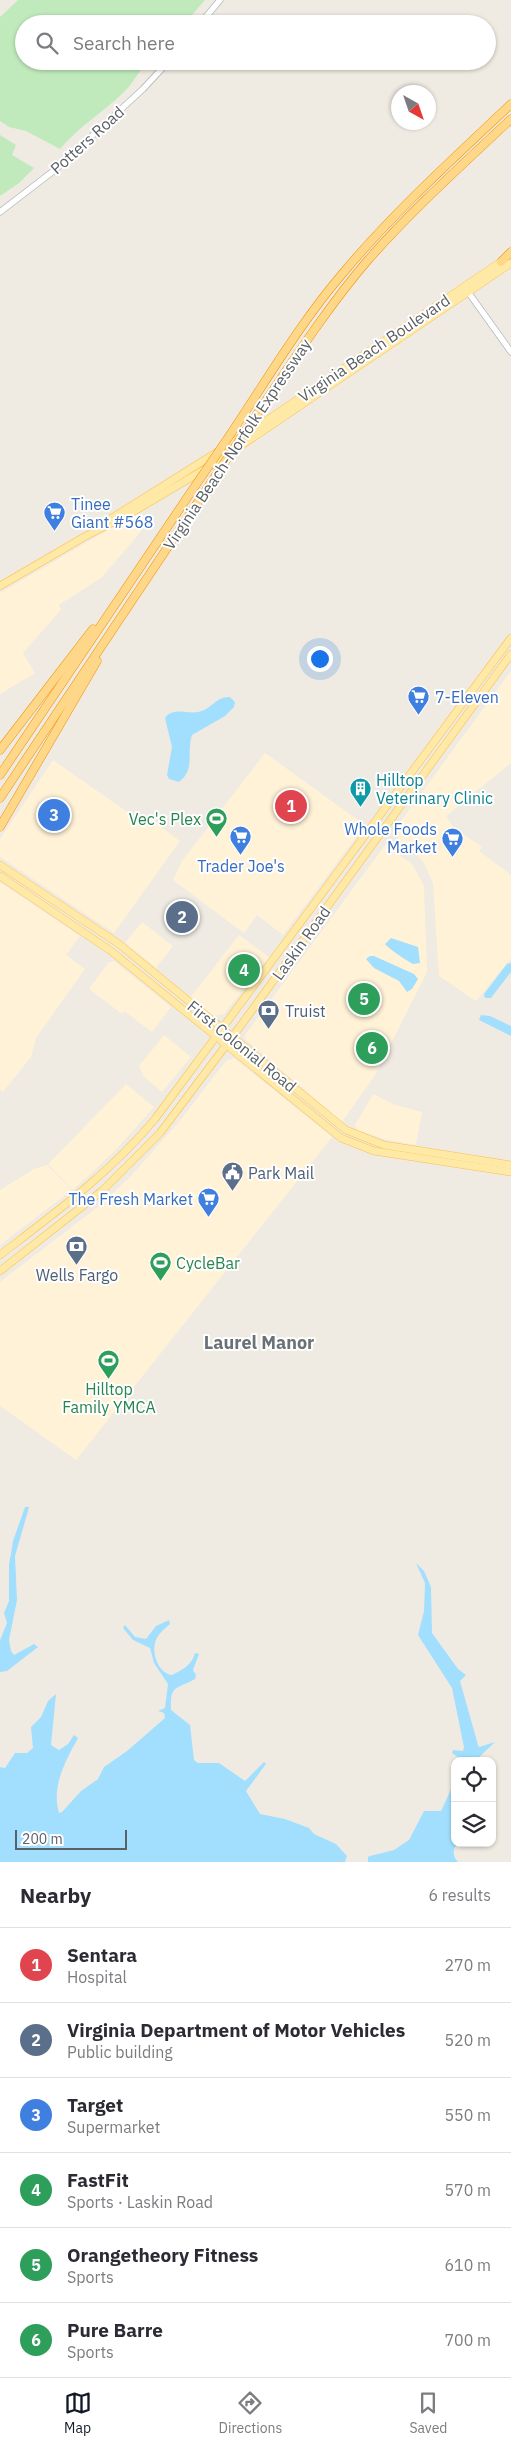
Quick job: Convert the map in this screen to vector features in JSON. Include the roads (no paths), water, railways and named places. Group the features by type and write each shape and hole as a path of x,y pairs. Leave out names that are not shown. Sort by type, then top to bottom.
{"highway":[{"name":"Virginia Beach-Norfolk Expressway","path":"0,775 298,333 342,274 410,199 511,104"},
{"name":"Virginia Beach-Norfolk Expressway","path":"0,798 310,335 367,261 416,208 511,119"},
{"path":"501,262 511,253"},
{"path":"0,750 144,562"},
{"path":"0,827 126,608"}],"main road":[{"name":"Virginia Beach Boulevard","path":"467,290 501,262"},
{"name":"Virginia Beach Boulevard","path":"0,586 84,537 133,512 217,462 467,290 511,263"},
{"name":"Laskin Road","path":"0,1255 86,1188 124,1153 159,1114 511,638"},
{"name":"Laskin Road","path":"0,1271 92,1200 126,1169 167,1124 461,728 511,654"},
{"name":"First Colonial Road","path":"0,865 119,944 339,1125 360,1137 384,1144 511,1166"},
{"name":"First Colonial Road","path":"0,876 111,951 321,1123 348,1142 386,1153 511,1172"},
{"path":"30,897 49,904 55,902"},
{"path":"51,911 57,908 74,913"}],"street":[{"path":"208,15 220,0"},
{"name":"Potters Road","path":"0,212 56,169 160,70"},
{"path":"467,290 511,352"},
{"path":"511,1166 511,1172"}],"water":[{"path":"230,697 235,702 234,707 225,716 192,735 189,766 184,777 179,782 169,779 167,775 172,747 165,718 176,712 203,711 217,701"},
{"path":"391,938 418,947 420,963 413,964 387,946 385,944"},
{"path":"374,956 414,974 418,979 412,989 407,992 399,981 374,968 366,959"},
{"path":"511,963 511,972 491,998 485,998 484,994 507,964"},
{"path":"481,1015 490,1016 511,1026 511,1036 479,1020"},
{"path":"25,1507 29,1507 15,1556 17,1600 9,1640 11,1651 14,1655 34,1644 38,1647 7,1671 0,1672 0,1640 7,1623 4,1613 9,1601 9,1565 13,1541"},
{"path":"416,1563 424,1571 431,1587 432,1633 458,1669 466,1675 460,1681 478,1745 479,1747 495,1742 479,1757 458,1757 452,1753 453,1750 463,1751 464,1747 452,1688 418,1635 424,1611 425,1583"},
{"path":"169,1620 170,1624 159,1635 154,1648 156,1658 163,1671 172,1675 189,1664 195,1653 199,1654 193,1670 196,1675 195,1679 175,1689 171,1702 171,1710 190,1725 194,1760 198,1763 219,1763 245,1781 264,1762 266,1764 246,1791 260,1814 285,1819 309,1828 314,1834 336,1844 347,1856 345,1862 0,1862 0,1767 5,1768 15,1753 27,1753 33,1748 31,1727 41,1717 48,1701 56,1694 51,1745 59,1750 68,1744 74,1735 78,1738 58,1783 57,1803 59,1813 62,1812 81,1791 98,1779 104,1767 127,1751 165,1718 164,1713 158,1711 165,1708 168,1684 154,1663 150,1648 133,1640 123,1628 125,1625 135,1637 146,1639 156,1626"},
{"path":"451,1790 451,1847 455,1847 454,1853 458,1862 368,1862 368,1857 394,1850 409,1840 424,1811 441,1811"}],"place":[{"name":"Tinee Giant #568","path":"55,532"},
{"name":"7-Eleven","path":"419,716"},
{"name":"Sentara","path":"291,806"},
{"name":"Hilltop Veterinary Clinic","path":"360,808"},
{"name":"Target","path":"54,815"},
{"name":"Vec's Plex","path":"217,838"},
{"name":"Trader Joe's","path":"241,856"},
{"name":"Whole Foods Market","path":"453,857"},
{"name":"Virginia Department of Motor Vehicles","path":"182,917"},
{"name":"FastFit","path":"244,970"},
{"name":"Orangetheory Fitness","path":"364,999"},
{"name":"Truist","path":"269,1030"},
{"name":"Pure Barre","path":"372,1048"},
{"name":"Park Mail","path":"232,1192"},
{"name":"The Fresh Market","path":"209,1218"},
{"name":"Wells Fargo","path":"77,1265"},
{"name":"CycleBar","path":"160,1282"},
{"name":"Hilltop Family YMCA","path":"109,1379"}],"district":[{"name":"Laurel Manor","path":"259,1343"}]}
